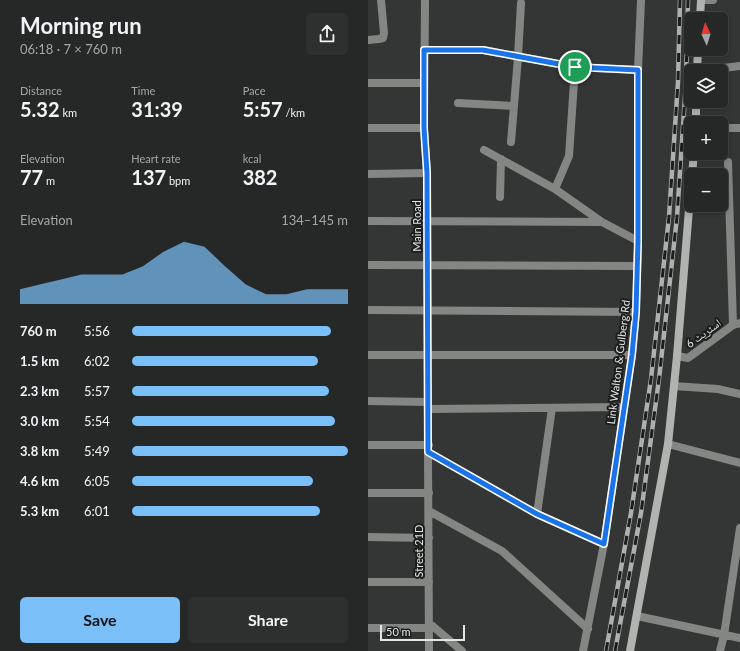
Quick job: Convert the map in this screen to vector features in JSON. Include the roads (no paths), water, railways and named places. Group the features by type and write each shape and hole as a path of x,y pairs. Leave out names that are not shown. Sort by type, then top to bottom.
{"main road":[{"path":"700,12 701,0"},
{"path":"630,651 668,444 689,212"}],"street":[{"path":"368,40 383,38 382,0"},
{"name":"Main Road","path":"425,0 424,128 427,173 428,448"},
{"name":"Link Walton & Gulberg Rd","path":"583,651 604,544 632,355 636,312 638,241 638,70 641,0"},
{"path":"701,0 713,0"},
{"path":"511,142 521,3"},
{"path":"424,50 483,50 575,67 638,70"},
{"path":"728,67 740,66"},
{"path":"555,190 569,156 575,67"},
{"path":"368,83 424,83"},
{"path":"458,103 514,106"},
{"path":"368,128 424,128"},
{"path":"728,128 740,128"},
{"path":"484,150 555,190 602,222 638,241"},
{"path":"500,197 501,159"},
{"path":"728,162 736,324"},
{"path":"368,174 427,173"},
{"path":"368,221 602,222"},
{"path":"368,265 637,266"},
{"path":"368,310 636,312"},
{"name":"اسٹریٹ 6","path":"677,356 688,358 736,324"},
{"path":"368,355 632,355"},
{"path":"674,386 718,389 740,394"},
{"path":"368,401 428,406 552,408 624,407"},
{"path":"537,514 552,408"},
{"path":"668,444 740,463"},
{"path":"368,445 428,448 537,514 604,544"},
{"name":"Street 21D","path":"428,448 429,651"},
{"path":"368,493 429,493"},
{"path":"429,511 502,550 588,629"},
{"path":"720,651 724,635 740,528"},
{"path":"368,537 429,538"},
{"path":"368,582 429,582"},
{"path":"637,616 740,638"},
{"path":"368,628 429,626 462,651"}],"railway":[{"path":"606,651 631,513 651,379 669,217 678,82 680,0"},
{"path":"615,651 641,513 659,379 677,217 686,81 688,0"}]}
